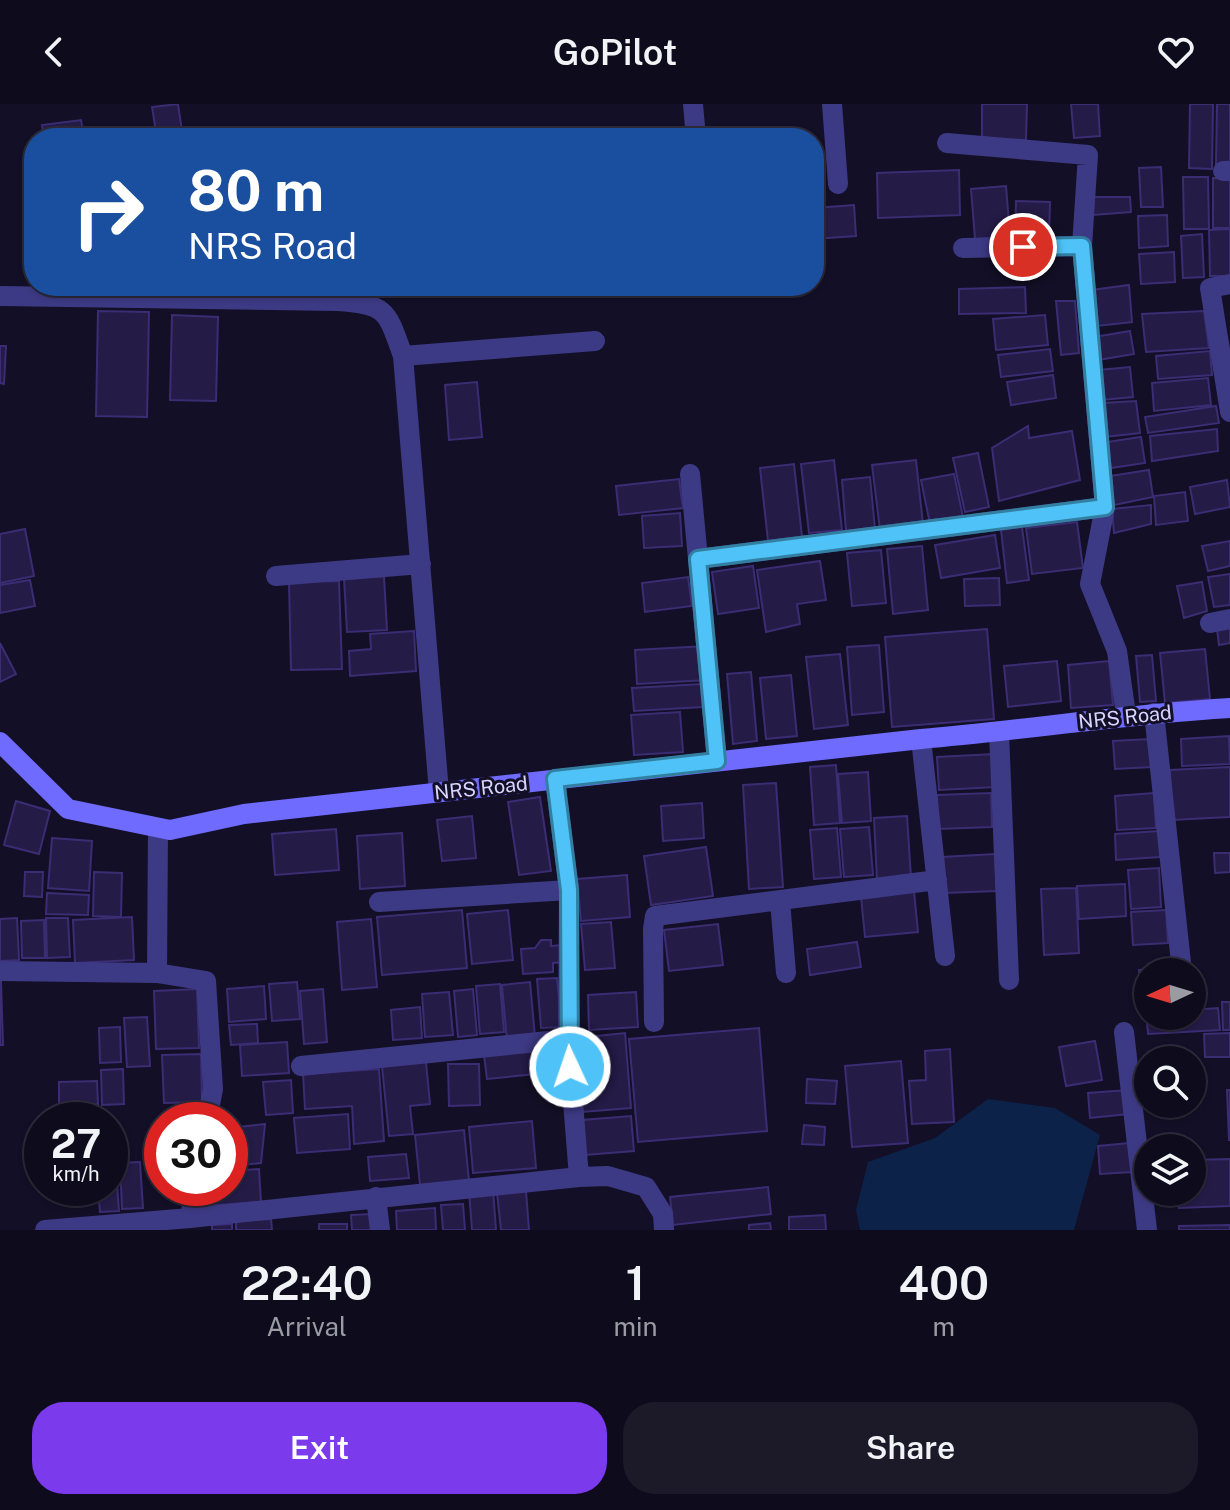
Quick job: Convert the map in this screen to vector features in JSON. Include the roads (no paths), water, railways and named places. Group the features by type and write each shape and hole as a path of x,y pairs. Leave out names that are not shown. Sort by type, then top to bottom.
{"street":[{"path":"693,104 695,128"},
{"path":"832,104 838,184"},
{"path":"947,143 1088,155 1082,246 1105,507 1090,584 1117,651 1126,715"},
{"path":"963,248 1082,246"},
{"path":"1230,284 1210,288 1230,412"},
{"path":"0,296 24,296"},
{"path":"239,296 368,303 389,316 403,356 439,792"},
{"path":"403,356 595,341"},
{"path":"690,474 717,761"},
{"path":"698,559 1105,507"},
{"path":"276,576 421,564"},
{"name":"NRS Road","path":"0,742 68,809 170,830 244,814 999,732 1126,715 1230,708"},
{"path":"1154,713 1180,958"},
{"path":"999,732 1009,980"},
{"path":"921,739 945,956"},
{"path":"555,779 569,890 568,1039 579,1177"},
{"path":"157,973 158,828"},
{"path":"654,1022 655,916 937,880"},
{"path":"379,902 569,890"},
{"path":"780,901 786,973"},
{"path":"0,971 157,973 206,981 213,1089 210,1102"},
{"path":"1124,1032 1147,1230"},
{"path":"301,1066 568,1039"},
{"path":"45,1230 608,1176 646,1187 663,1214 664,1230"},
{"path":"376,1197 380,1230"},
{"path":"190,1218 192,1206"}],"water":[{"path":"988,1099 1055,1108 1100,1135 1074,1230 860,1230 856,1210 868,1162 935,1138"}]}
